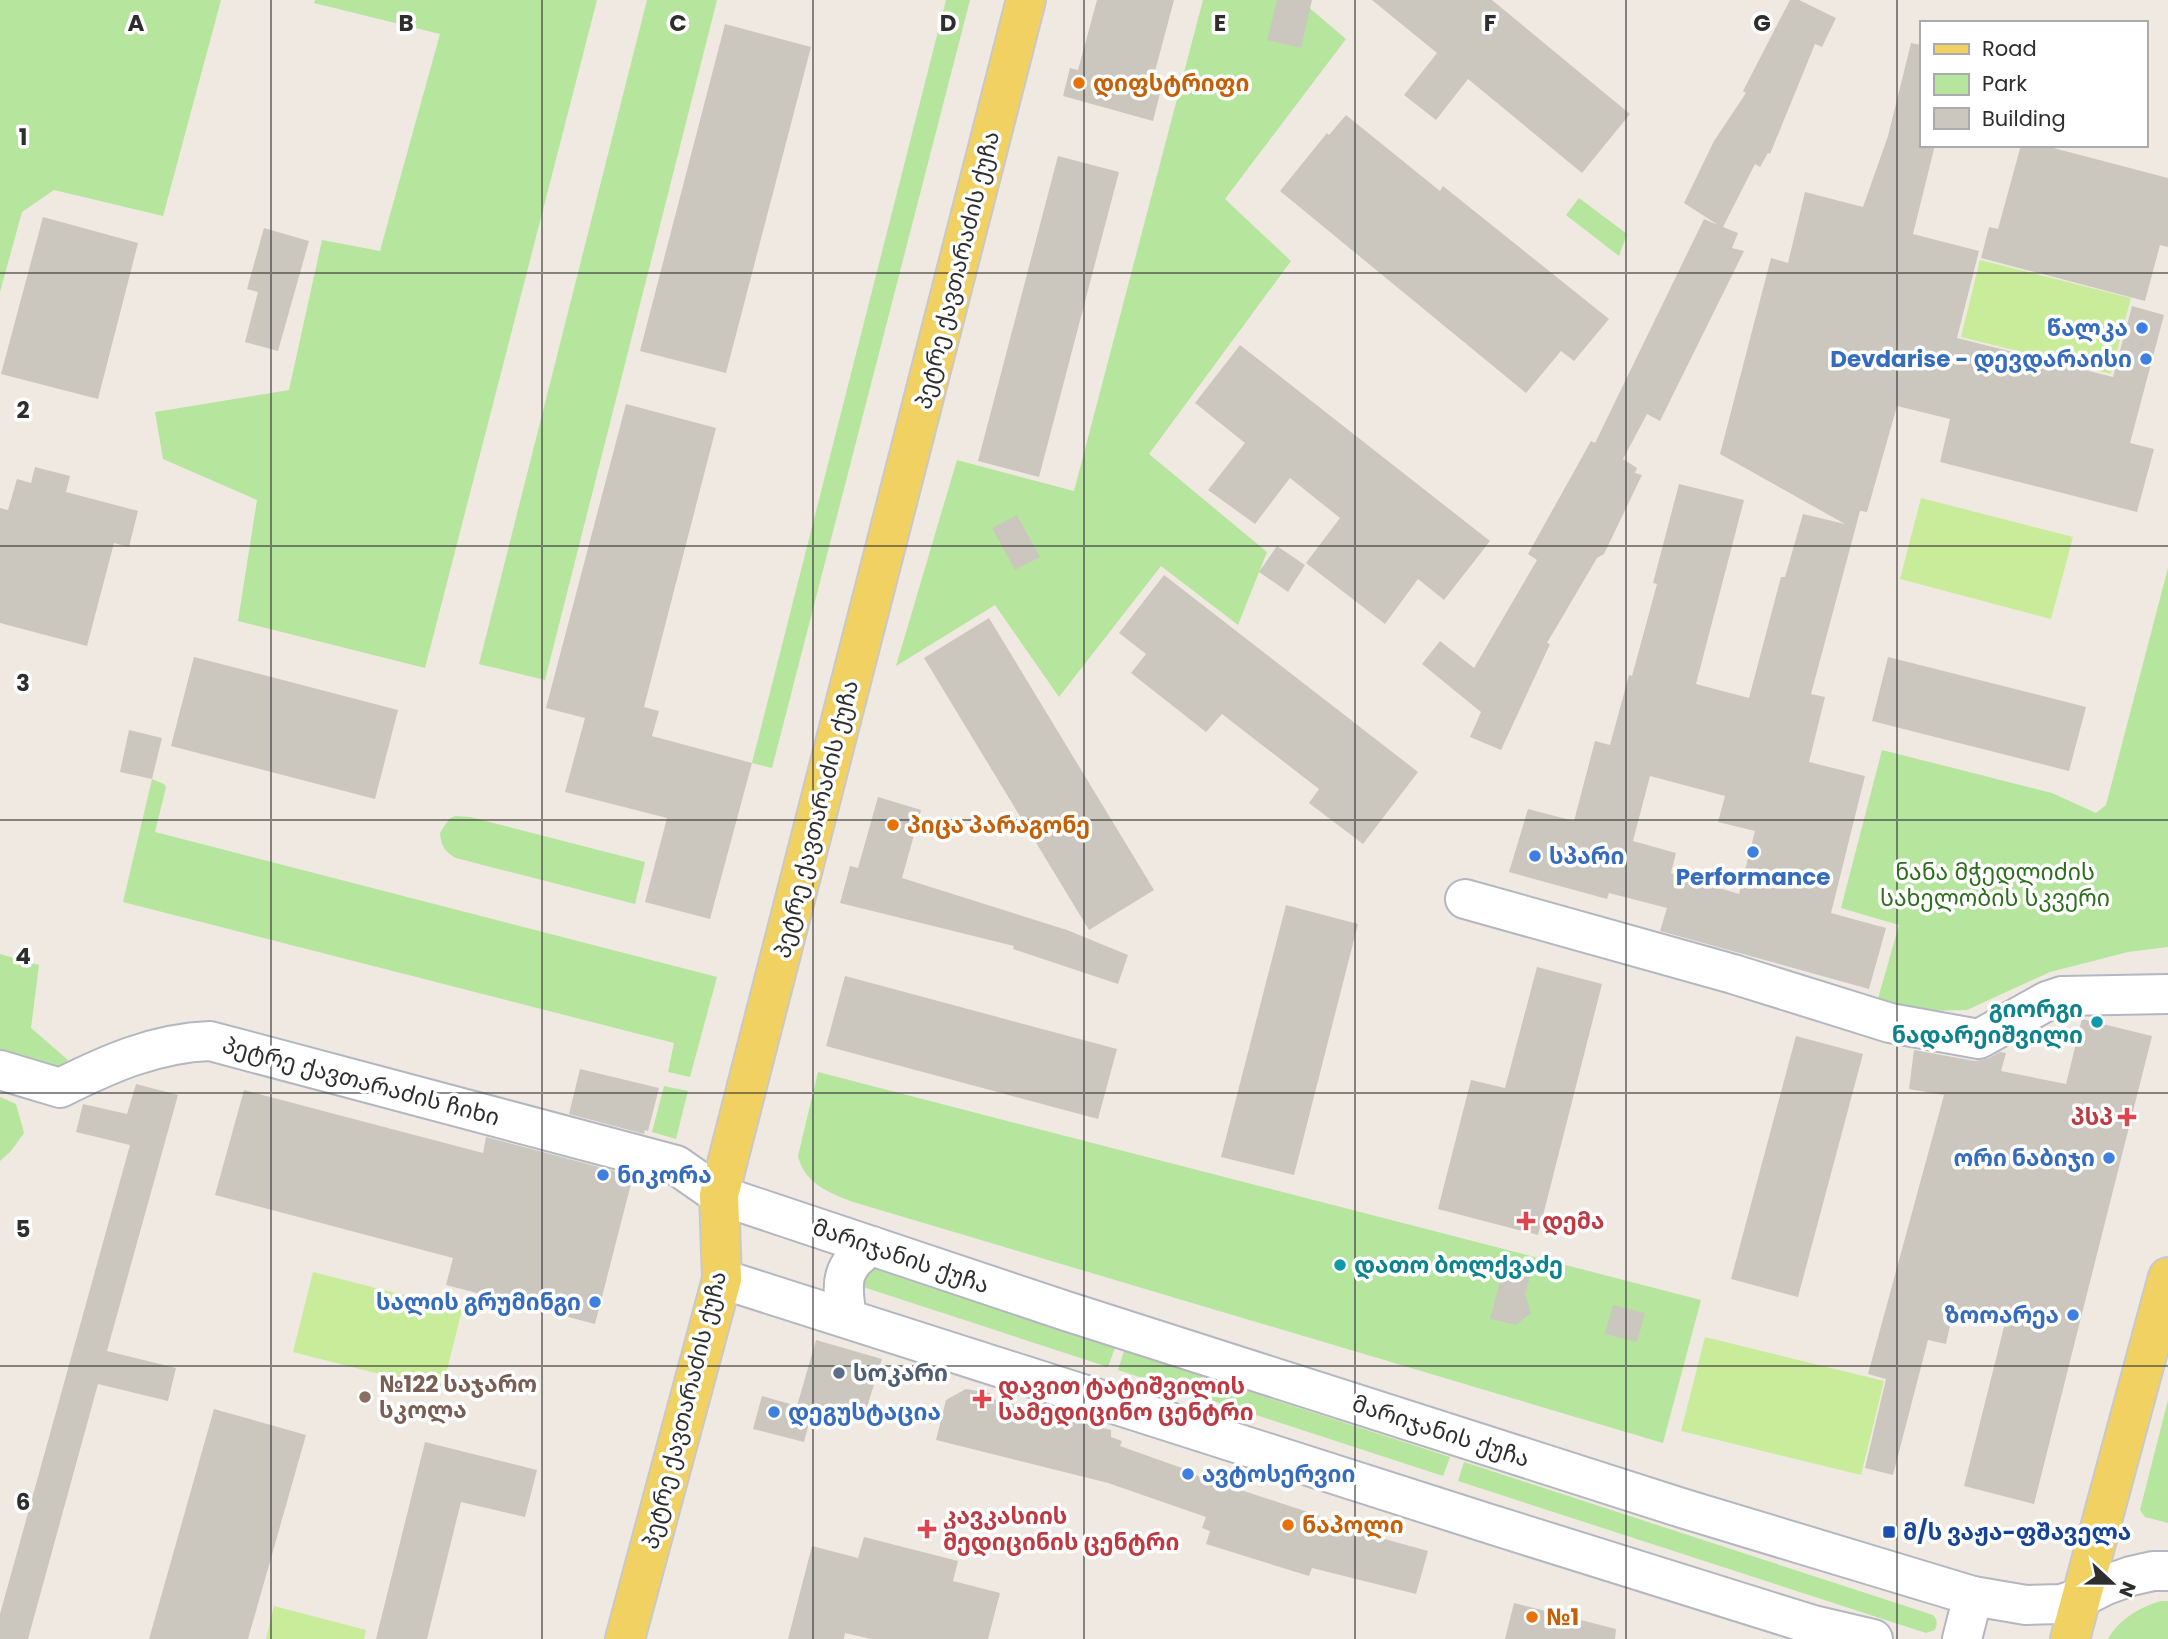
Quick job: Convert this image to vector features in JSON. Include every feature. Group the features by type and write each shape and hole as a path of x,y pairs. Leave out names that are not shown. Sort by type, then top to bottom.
{"main road":[{"name":"პეტრე ქავთარაძის ქუჩა","path":"625,1639 722,1279 719,1195 1026,0"},
{"path":"2070,1639 2168,1277"}],"street":[{"path":"1465,899 1733,974 1890,1023 1979,1039 2047,1001 2062,996 2168,994"},
{"name":"პეტრე ქავთარაძის ჩიხი","path":"0,1070 60,1088 121,1059 180,1042 210,1041 676,1165 719,1195"},
{"name":"მარიჯანის ქუჩა","path":"719,1195 1079,1315 1685,1509 1973,1596 2026,1605 2061,1604 2131,1576 2168,1571"},
{"path":"847,1317 843,1293 845,1272 859,1254 872,1246"},
{"path":"722,1279 1490,1524 1813,1625 1873,1639"},
{"path":"1962,1639 1973,1596"}],"green space":[{"path":"0,0 221,0 163,216 54,190 22,212 0,292"},
{"path":"315,0 597,0 425,668 238,621 257,500 163,459 155,412 289,390 322,240 380,251 440,34 314,3"},
{"path":"647,0 717,0 545,680 479,664"},
{"path":"946,0 970,0 772,768 752,763"},
{"path":"1203,0 1300,0 1346,39 1225,199 1291,261 1149,454 1267,552 1238,625 1161,566 1059,697 995,605 896,666 957,460 1074,491"},
{"path":"1579,198 1627,234 1619,256 1566,215"},
{"path":"1980,260 2131,298 2111,374 1961,337"},
{"path":"1921,498 2073,537 2051,619 1900,579"},
{"name":"ნანა მჭედლიძის სახელობის სკვერი","path":"2168,568 2168,947 2128,952 2050,972 1967,1010 1918,1011 1877,1002 1899,925 1841,908 1882,750 2052,793 2096,813 2106,805"},
{"path":"152,779 166,787 155,832 717,977 690,1077 668,1072 674,1043 123,902"},
{"path":"455,816 470,817 645,862 635,904 456,858 444,848 440,833 449,819"},
{"path":"0,954 39,965 31,1028 68,1060 59,1072 0,1058"},
{"path":"818,1072 1701,1300 1663,1443 835,1195 812,1180 798,1156"},
{"path":"664,1086 688,1091 676,1139 652,1132"},
{"path":"0,1097 16,1104 24,1133 0,1161"},
{"path":"871,1268 1115,1348 1108,1367 860,1286 854,1271"},
{"path":"313,1272 462,1310 442,1390 293,1352"},
{"path":"1705,1337 1884,1381 1861,1475 1681,1431"},
{"path":"1124,1351 1450,1457 1443,1476 1118,1370"},
{"path":"2168,1400 2168,1523 2145,1517 2140,1510"},
{"path":"1464,1462 1933,1615 1937,1622 1935,1630 1926,1633 1458,1481"},
{"path":"2161,1601 2168,1601 2168,1639 2108,1639 2118,1625 2131,1615"},
{"path":"274,1606 366,1630 364,1639 266,1639"}],"building":[{"path":"1097,0 1174,0 1150,90 1160,93 1153,121 1063,96 1070,68 1078,70"},
{"path":"1277,0 1312,0 1301,48 1267,40"},
{"path":"1372,0 1492,0 1630,114 1582,173 1468,79 1436,120 1404,95 1437,53"},
{"path":"1790,0 1799,0 1836,18 1822,47 1815,44 1770,154 1768,153 1760,167 1755,164 1723,227 1738,233 1732,248 1744,251 1660,421 1647,414 1623,459 1637,468 1635,473 1642,475 1604,554 1597,558 1547,643 1550,644 1501,750 1470,737 1481,712 1422,664 1440,641 1474,668 1537,560 1528,554 1591,441 1595,443 1704,219 1718,225 1684,203 1714,141 1746,93 1743,91"},
{"path":"725,24 811,47 726,373 640,351"},
{"path":"1911,43 1920,45 1920,147 1935,147 1913,234 1979,251 1957,338 2113,377 2132,306 2164,315 2130,443 2154,449 2137,512 1940,462 1950,419 1897,406 1867,512 1860,511 1811,694 1825,697 1809,762 1865,776 1831,913 1886,928 1869,989 1660,931 1667,908 1609,893 1607,899 1509,872 1528,809 1574,821 1595,741 1610,745 1657,584 1653,583 1679,484 1744,500 1696,684 1749,698 1781,577 1785,577 1803,514 1845,524 1720,454 1771,258 1788,263 1805,192 1863,207 1888,136","holes":["1650,776 1725,796 1718,822 1755,831 1739,894 1671,873 1676,853 1633,841"]},
{"path":"1346,115 1440,191 1443,186 1609,319 1574,361 1561,351 1526,393 1280,191 1327,133 1329,135"},
{"path":"2020,147 2050,147 2168,178 2168,247 2160,245 2145,301 1981,258 1989,227 1998,229"},
{"path":"1058,156 1119,172 1039,477 978,461"},
{"path":"43,217 138,243 98,399 1,374"},
{"path":"264,228 309,241 278,351 245,342 258,292 247,289"},
{"path":"1240,345 1490,541 1444,600 1418,579 1385,624 1306,563 1340,518 1290,478 1255,524 1208,490 1245,443 1195,403"},
{"path":"626,404 716,428 644,707 659,711 652,736 752,763 710,919 645,902 667,818 565,792 585,718 546,708"},
{"path":"35,467 70,476 66,492 138,511 129,547 114,543 87,646 0,623 0,508 8,510 17,479 31,483"},
{"path":"1017,515 1040,557 1015,570 992,528"},
{"path":"1277,546 1305,565 1288,592 1259,572"},
{"path":"1164,575 1418,772 1363,844 1309,803 1319,789 1222,714 1206,732 1131,673 1146,654 1119,633"},
{"path":"989,618 1154,890 1089,930 924,658"},
{"path":"194,657 398,710 375,799 171,746"},
{"path":"1888,657 2086,707 2069,771 1872,721"},
{"path":"129,730 162,738 152,779 120,772"},
{"path":"878,797 921,810 902,878 1067,930 1128,955 1118,984 1013,949 1014,946 840,903 850,866 858,868"},
{"path":"1286,905 1358,924 1294,1175 1221,1157"},
{"path":"1537,967 1602,984 1538,1235 1438,1209 1471,1080 1505,1088"},
{"path":"845,976 1117,1049 1098,1119 826,1046"},
{"path":"2082,1019 2152,1036 2034,1504 1964,1486 2005,1323 1952,1316 1946,1344 1928,1340 1893,1475 1865,1468 1886,1379 1868,1374 1944,1095 1909,1089 1914,1050 1975,1061 2000,1052 2006,1053 2001,1071 2066,1084"},
{"path":"1796,1036 1863,1054 1798,1297 1731,1279"},
{"path":"580,1069 659,1088 648,1131 645,1130 644,1134 569,1114"},
{"path":"136,1084 178,1095 107,1351 176,1368 168,1401 98,1384 28,1639 0,1639 0,1614 130,1145 76,1132 83,1104 127,1114"},
{"path":"244,1090 483,1153 486,1137 633,1176 595,1324 446,1285 453,1258 215,1195"},
{"path":"1506,1259 1533,1266 1525,1294 1531,1313 1516,1325 1490,1319"},
{"path":"1613,1305 1645,1313 1637,1342 1605,1334"},
{"path":"816,1340 882,1359 866,1410 850,1405 845,1421 812,1412 804,1442 753,1429 762,1396 797,1406"},
{"path":"966,1389 990,1393 989,1398 1111,1430 1111,1437 1122,1441 1120,1446 1193,1472 1192,1474 1329,1519 1327,1523 1428,1551 1416,1594 1312,1568 1309,1576 1206,1544 1210,1531 1202,1528 1206,1517 1108,1483 936,1440 946,1400"},
{"path":"214,1409 306,1435 248,1639 149,1639"},
{"path":"425,1442 537,1470 525,1517 461,1502 427,1639 376,1639"},
{"path":"864,1537 958,1561 953,1581 1000,1593 988,1639 871,1639 845,1633 844,1639 788,1639 812,1546 858,1558"},
{"path":"1514,1603 1616,1629 1615,1639 1505,1639"}],"place":[{"name":"დიფსტრიფი","path":"1079,83"},
{"name":"წალკა","path":"2142,328"},
{"name":"Devdarise - დევდარაისი","path":"2146,359"},
{"name":"პიცა პარაგონე","path":"893,825"},
{"name":"Performance","path":"1753,852"},
{"name":"სპარი","path":"1535,856"},
{"name":"გიორგი ნადარეიშვილი","path":"2097,1022"},
{"name":"პსპ","path":"2127,1117"},
{"name":"ორი ნაბიჯი","path":"2109,1158"},
{"name":"ნიკორა","path":"603,1175"},
{"name":"დემა","path":"1526,1221"},
{"name":"დათო ბოლქვაძე","path":"1340,1265"},
{"name":"სალის გრუმინგი","path":"595,1302"},
{"name":"ზოოარეა","path":"2073,1315"},
{"name":"სოკარი","path":"839,1373"},
{"name":"№122 საჯარო სკოლა","path":"365,1397"},
{"name":"დავით ტატიშვილის სამედიცინო ცენტრი","path":"982,1399"},
{"name":"დეგუსტაცია","path":"774,1412"},
{"name":"ავტოსერვიი","path":"1188,1474"},
{"name":"ნაპოლი","path":"1288,1525"},
{"name":"კავკასიის მედიცინის ცენტრი","path":"927,1529"},
{"name":"მ/ს ვაჟა-ფშაველა","path":"1889,1532"},
{"name":"№1","path":"1532,1617"}]}
